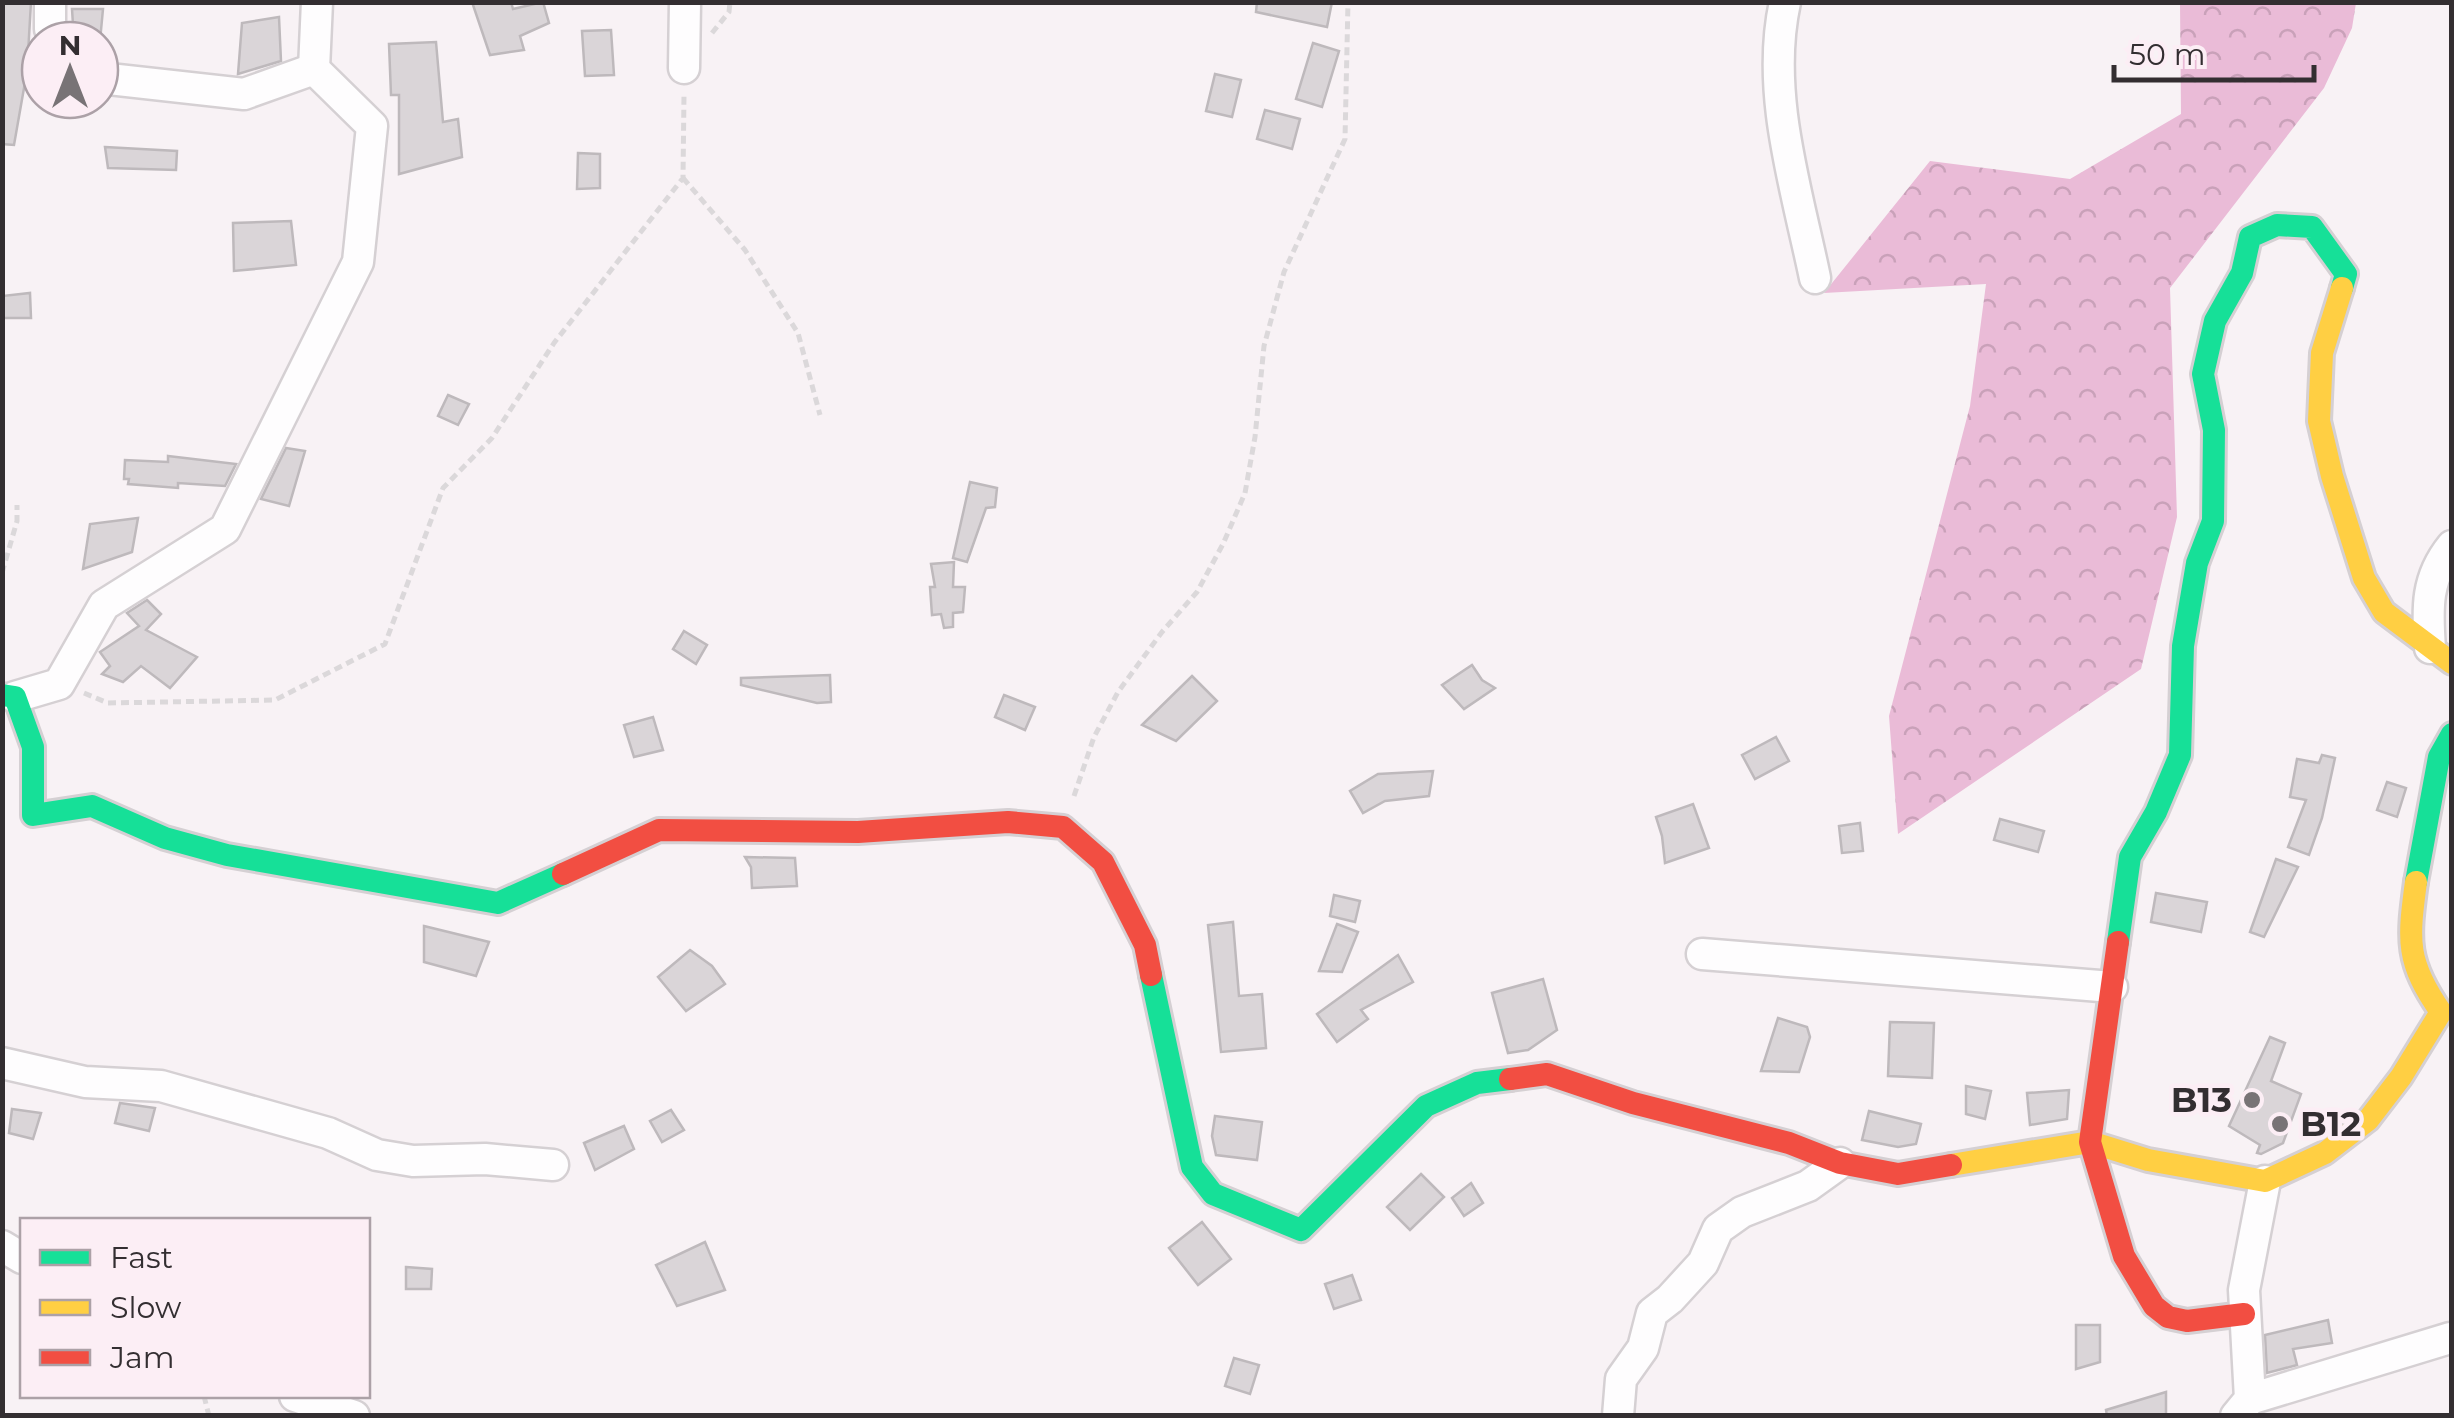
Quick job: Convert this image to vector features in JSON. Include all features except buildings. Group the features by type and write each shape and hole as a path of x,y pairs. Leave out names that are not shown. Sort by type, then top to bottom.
{"street":[{"path":"317,2 314,69 372,126 358,262 226,529 104,605 59,684 9,696 32,746 32,816 92,806 165,838 227,856 498,904 659,830 858,832 1008,822 1063,827 1104,862 1144,945 1192,1167 1213,1194 1301,1230 1426,1106 1477,1083 1547,1074 1633,1103 1789,1143 1840,1163 1898,1174 2090,1142 2148,1160 2265,1182 2325,1152 2368,1120 2401,1077 2441,1012 2417,976 2411,950 2411,920 2439,757 2452,734"},
{"path":"684,68 685,2"},
{"path":"1785,2 1780,23 1778,94 1815,278"},
{"path":"120,80 244,94 314,69"},
{"path":"2244,1314 2187,1320 2168,1316 2154,1306 2124,1256 2090,1142 2130,857 2156,812 2180,755 2183,646 2197,563 2213,521 2214,430 2204,374 2215,320 2242,272 2250,236 2277,224 2312,227 2346,274 2322,352 2319,421 2364,578 2384,612 2441,656"},
{"path":"2441,656 2431,589 2435,567 2452,546"},
{"path":"1702,954 2112,987"},
{"path":"2,1064 85,1082 162,1086 328,1133 377,1155 413,1160 485,1159 552,1164"},
{"path":"1618,1416 1621,1379 1643,1348 1652,1314 1703,1263 1718,1230 1742,1212 1808,1186 1840,1163"},
{"path":"2265,1182 2246,1266 2243,1407 2450,1338"},
{"path":"301,1398 354,1416"}],"path":[{"path":"1063,827 1094,737 1118,692 1197,592 1244,493 1255,437 1264,346 1284,272 1344,139 1348,2"},
{"path":"59,684 108,702 274,700 385,644 443,488 492,438 554,343 683,178 684,68"},
{"path":"683,178 744,250 798,333 820,415"},
{"path":"2,573 17,521 17,505"}],"green space":[{"path":"2180,3 2356,3 2352,28 2324,88 2170,288 2177,517 2141,669 1898,834 1889,716 1970,406 1986,284 1824,293 1930,161 2070,179 2181,114"}],"traffic: fast":[{"path":"2118,942 2130,857 2156,812 2180,755 2183,646 2197,563 2213,521 2214,430 2203,374 2215,321 2242,273 2250,237 2277,225 2312,227 2346,274 2342,288"},
{"path":"2,695 15,697 33,747 33,815 92,806 165,838 227,855 498,903 563,874"},
{"path":"2416,882 2439,757 2452,734"},
{"path":"1151,975 1192,1167 1213,1194 1301,1230 1426,1106 1477,1083 1510,1079"}],"traffic: slow":[{"path":"2342,288 2322,353 2319,421 2332,476 2364,578 2384,612 2452,663"},
{"path":"1951,1165 2090,1142 2148,1160 2265,1181 2325,1153 2368,1120 2401,1077 2441,1012 2421,979 2412,950 2416,882"}],"traffic: jam":[{"path":"563,874 659,830 858,832 1008,822 1063,827 1103,862 1145,945 1151,975"},
{"path":"2118,942 2090,1142 2124,1256 2154,1306 2168,1317 2187,1321 2244,1314"},
{"path":"1510,1079 1547,1074 1633,1103 1789,1143 1840,1163 1898,1174 1951,1165"}],"place":[{"name":"B13","path":"2252,1100"},
{"name":"B12","path":"2280,1124"}]}
